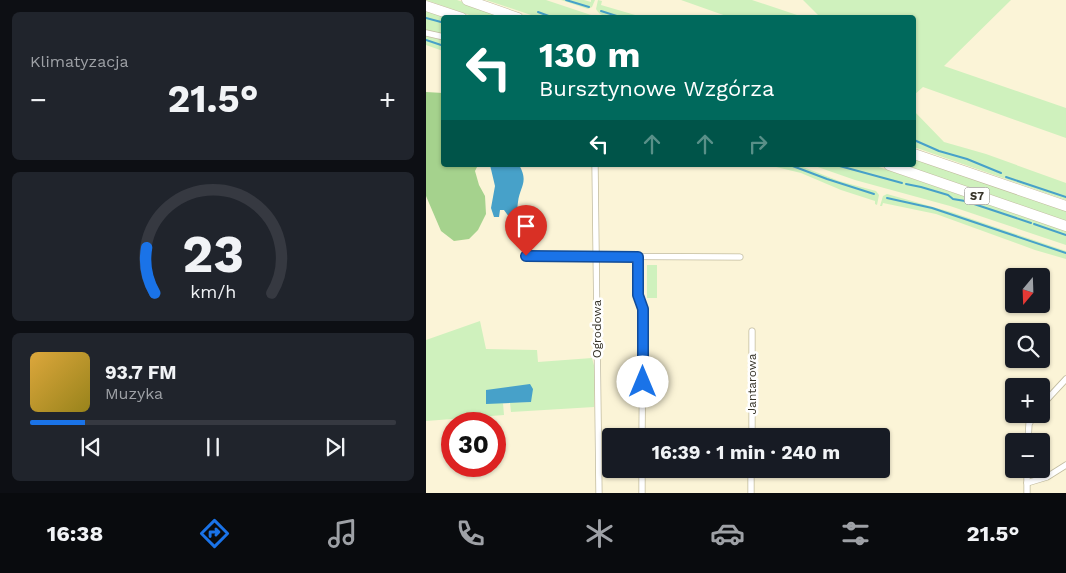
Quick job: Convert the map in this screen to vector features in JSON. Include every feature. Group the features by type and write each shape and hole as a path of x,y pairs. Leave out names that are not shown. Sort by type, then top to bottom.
{"highway":[{"path":"467,0 510,15"},
{"path":"426,6 453,15"},
{"name":"S7","path":"916,155 1066,206"},
{"name":"S7","path":"895,167 1066,226"}],"street":[{"path":"426,33 441,36"},
{"name":"Ogrodowa","path":"596,167 599,493"},
{"path":"526,256 740,257"},
{"path":"638,257 638,295 643,309 642,428"},
{"name":"Jantarowa","path":"752,331 752,428"},
{"path":"1050,397 1065,381"},
{"path":"1027,483 1047,477 1066,465"},
{"path":"642,478 642,493"},
{"path":"751,478 751,493"},
{"path":"1026,493 1027,478"}],"green space":[{"path":"426,0 457,0 502,15 469,15"},
{"path":"486,0 546,0 591,15 531,15"},
{"path":"561,0 584,0 591,2 591,0 595,0 592,7 588,9"},
{"path":"598,0 602,1 601,5 635,15 602,15 596,9"},
{"path":"681,0 752,0 797,15 723,15"},
{"path":"803,0 1011,0 944,66 1066,108 1066,138 923,87 916,93 916,15 818,15"},
{"path":"426,11 441,16 441,35 426,31"},
{"path":"426,36 441,40 441,50 426,45"},
{"path":"426,92 441,93 441,167 477,167 475,171 485,196 486,214 478,230 469,239 454,241 441,231 426,196"},
{"path":"916,113 944,142 986,154 1066,183 1066,200 916,148"},
{"path":"916,159 1066,210 1066,221 909,167 916,167"},
{"path":"776,167 803,167 839,181 876,191 879,195 877,205 875,201 841,190 801,173"},
{"path":"818,167 879,167 1066,231 1066,245 950,206 855,180"},
{"path":"887,194 951,212 1066,251 1066,259 1035,250 936,214 883,203 880,206 883,196"},
{"path":"647,265 657,265 657,298 647,298"},
{"path":"480,321 486,349 537,350 538,362 592,358 595,369 594,407 511,412 510,403 531,402 503,403 504,412 441,412 441,420 426,421 426,340"}],"water":[{"path":"490,167 520,167 524,180 518,202 517,219 512,221 504,210 500,210 499,217 494,217 491,208 495,186"},
{"path":"530,384 533,389 531,402 486,404 486,390"}],"waterway":[{"path":"566,0 589,7"},
{"path":"601,11 614,15"},
{"path":"538,12 546,15"},
{"path":"426,18 441,22"},
{"path":"426,40 441,45"},
{"path":"916,141 1001,173"},
{"path":"795,167 874,194"},
{"path":"843,167 902,183"},
{"path":"1006,177 1066,197"},
{"path":"906,184 948,195 953,199 965,201 1031,223"},
{"path":"887,198 932,208 1066,253"},
{"path":"1034,224 1066,235"}],"route":[{"path":"526,256 638,257 638,295 643,309 643,382"}]}
